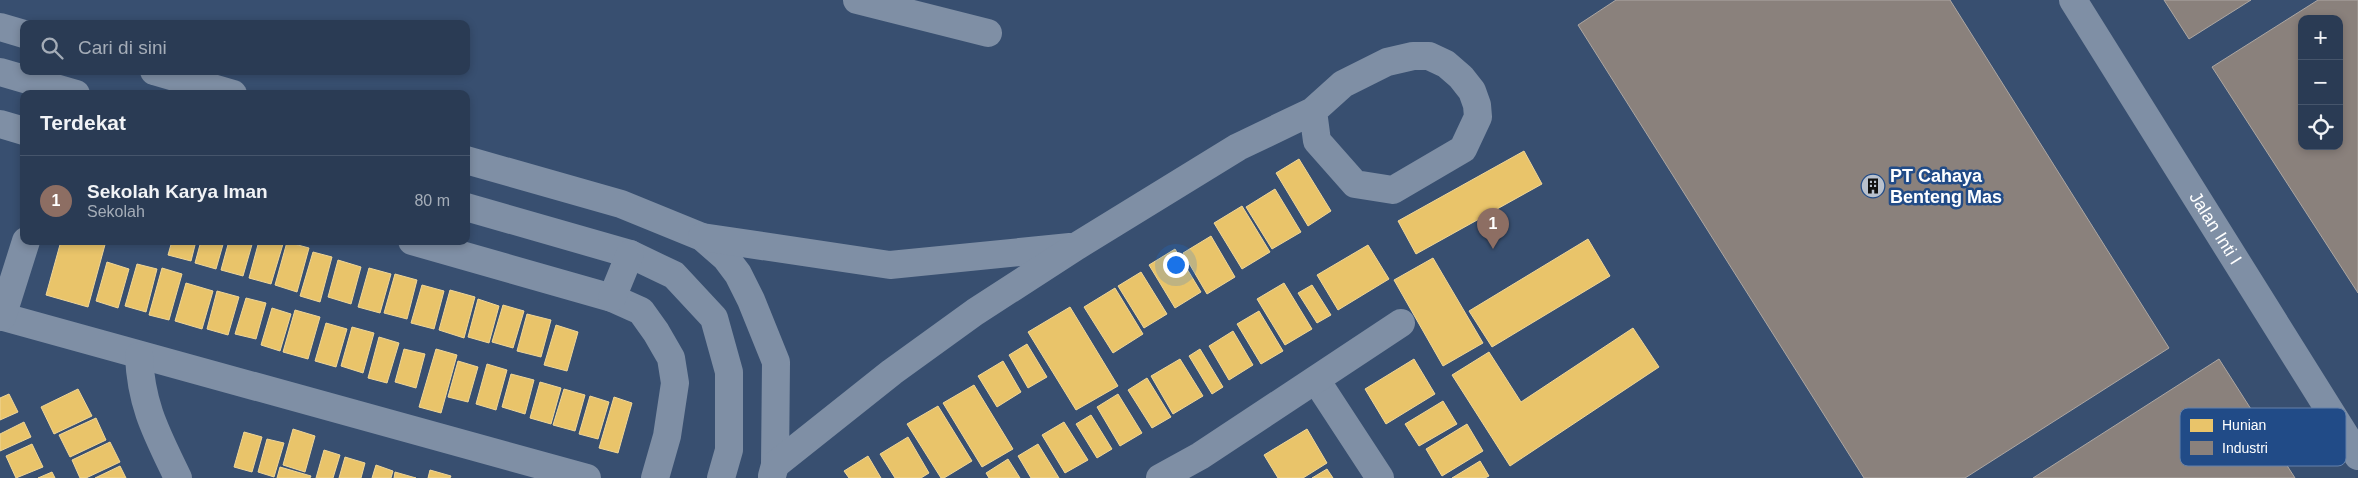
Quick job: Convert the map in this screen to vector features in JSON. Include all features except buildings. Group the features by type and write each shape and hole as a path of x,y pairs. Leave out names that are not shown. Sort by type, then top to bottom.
{"street":[{"path":"857,0 988,34"},
{"name":"Jalan Inti I","path":"2073,0 2328,408"},
{"path":"0,27 20,33"},
{"path":"773,471 892,372 975,312 1076,246 1238,147 1313,111 1343,84 1387,62 1413,56 1429,56 1446,64 1461,77 1472,91 1478,105 1478,117 1462,149 1393,190 1355,184 1317,141 1313,111"},
{"path":"23,75 65,90"},
{"path":"167,75 217,90"},
{"path":"0,124 20,130"},
{"path":"470,161 621,204 702,237 890,265 1076,246"},
{"path":"470,208 630,254 674,275 714,318 729,372 729,450 721,478"},
{"path":"702,237 726,258 738,274 776,362 773,471"},
{"path":"25,245 1,317 587,478"},
{"path":"426,245 612,298 641,311 656,332 670,358 675,384 667,436 655,478"},
{"path":"612,298 630,254"},
{"path":"1161,478 1200,456 1401,323"},
{"path":"139,356 140,380 148,415 178,478"},
{"path":"1316,380 1380,478"},
{"name":"Jalan Inti I","path":"2346,437 2358,456"}],"place":[{"name":"PT Cahaya Benteng Mas","path":"1873,186"},
{"name":"Sekolah Karya Iman","path":"1493,249"}]}
